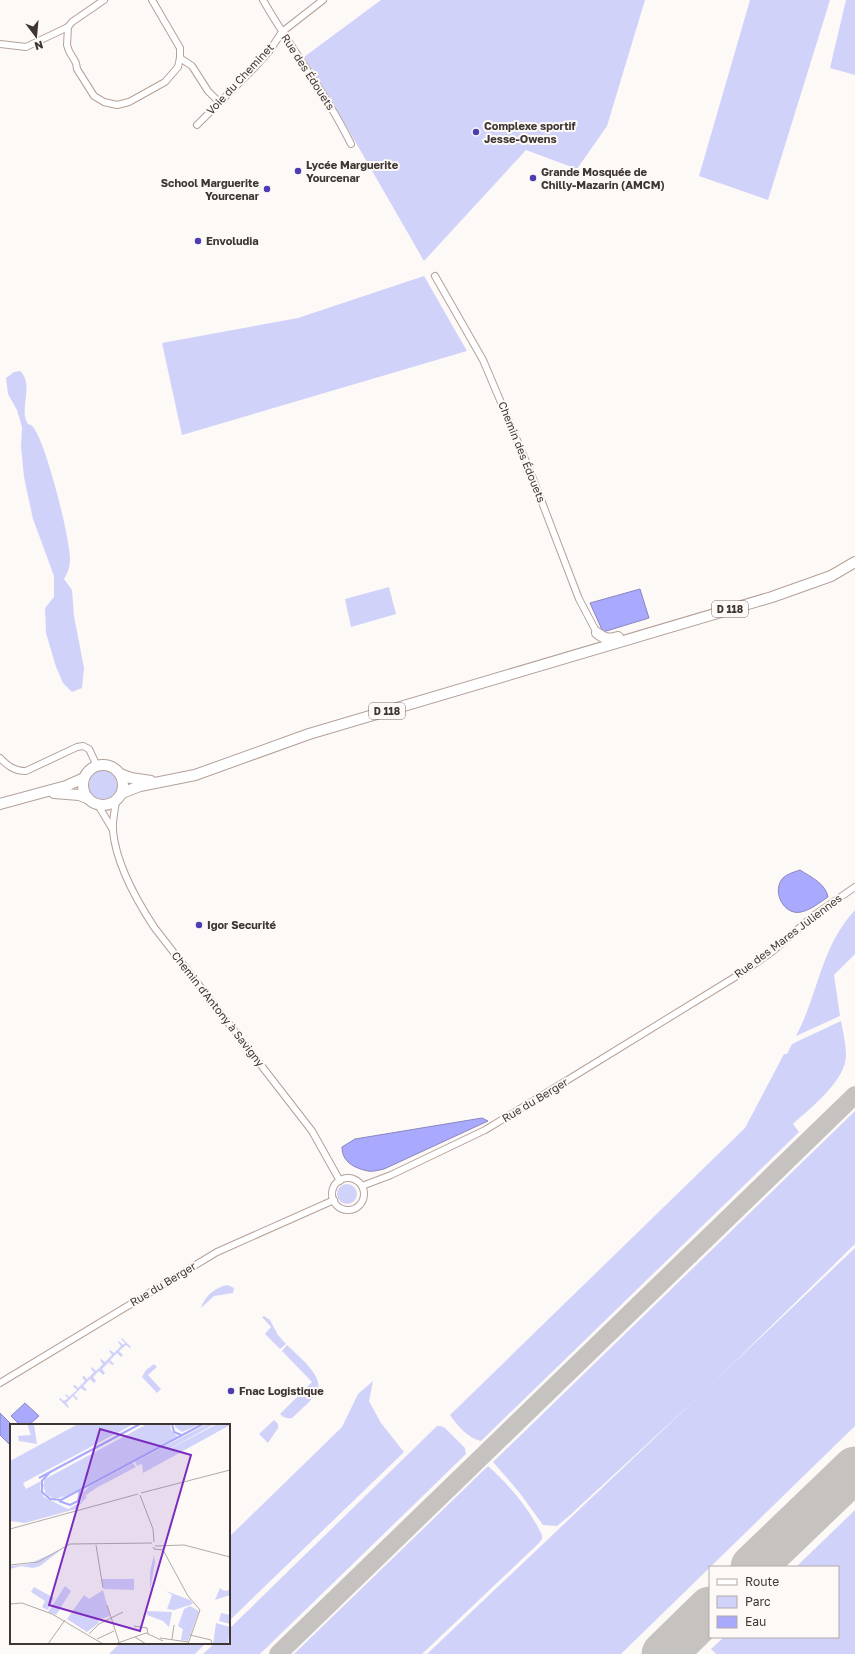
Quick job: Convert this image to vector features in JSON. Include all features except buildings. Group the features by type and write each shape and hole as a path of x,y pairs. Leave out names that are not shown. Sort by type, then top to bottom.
{"main road":[{"name":"D 118","path":"119,797 140,786 173,780 217,768 309,734 804,587 831,576 855,562"},
{"path":"597,633 610,640 638,632 649,633"},
{"path":"559,660 565,653 598,643 597,633"},
{"path":"28,796 51,793 67,793 87,798 98,805 108,805 119,797 124,785 120,774 114,768 109,766 97,766 87,773 84,778 83,788 87,798"},
{"name":"D 118","path":"120,774 142,780 173,780"},
{"path":"0,804 66,786 84,778"}],"street":[{"path":"0,44 26,47 68,27 96,2 104,0"},
{"path":"68,27 68,48 76,63 77,69 94,96 107,103 121,105 165,82 176,71 180,58 180,48 152,0"},
{"name":"Rue des Édouets","path":"263,0 344,128 351,144"},
{"name":"Voie du Cheminet","path":"197,125 270,50 282,32 323,0"},
{"path":"180,58 192,66 208,91 219,102"},
{"name":"Chemin des Édouets","path":"434,276 483,360 527,464 579,599 597,633"},
{"path":"0,758 12,768 19,771 26,771 77,747 83,746 88,749 97,766"},
{"path":"113,830 119,797"},
{"path":"98,805 113,830"},
{"name":"Chemin d'Antony à Savigny","path":"113,830 116,845 127,879 148,918 312,1131 340,1181"},
{"name":"Rue des Mares Juliennes","path":"701,998 740,974 773,951 813,916 855,887"},
{"name":"Rue du Berger","path":"362,1186 391,1175 484,1130 701,998"},
{"path":"346,1178 354,1179 362,1186 364,1192 363,1200 354,1208 346,1210 334,1200 334,1188 340,1181 346,1178"},
{"name":"Rue du Berger","path":"0,1383 217,1252 334,1200"}],"green space":[{"name":"Complexe sportif Jesse-Owens","path":"381,0 645,0 607,126 577,169 526,150 424,261 333,103 304,57"},
{"path":"750,0 830,0 768,200 699,176"},
{"path":"846,0 855,0 855,75 830,68"},
{"path":"424,276 467,351 182,435 162,343 298,318"},
{"path":"20,371 26,383 25,418 28,424 33,426 44,451 62,512 69,548 70,565 64,579 72,590 74,616 84,668 82,688 72,692 63,683 56,667 46,633 45,608 54,597 54,576 33,519 24,477 21,447 22,427 17,410 8,394 6,378 14,372"},
{"path":"389,587 396,614 351,627 345,599"},
{"path":"100,769 106,769 116,776 119,785 118,791 112,798 106,801 100,801 90,794 87,788 87,782 94,772"},
{"path":"855,910 855,954 834,975 840,1016 796,1036 804,1020 827,955 834,940 843,925"},
{"path":"841,1021 846,1051 844,1065 834,1084 793,1124 799,1132 481,1441 471,1437 463,1431 450,1415 745,1128 784,1054 787,1054 792,1044"},
{"path":"855,1111 855,1244 710,1386 569,1516 557,1526 543,1525 519,1492 493,1462"},
{"path":"347,1184 354,1187 357,1194 354,1201 347,1204 340,1201 337,1194 340,1187"},
{"path":"855,1248 855,1426 711,1566 709,1566 709,1568 621,1654 427,1654"},
{"path":"227,1285 234,1288 233,1293 214,1296 201,1308 211,1293 218,1288"},
{"path":"264,1316 270,1320 278,1335 286,1344 280,1349 265,1334 271,1327 262,1317"},
{"path":"122,1338 131,1347 130,1348 126,1345 119,1351 123,1355 121,1357 117,1353 110,1360 114,1364 112,1365 109,1362 102,1369 105,1373 103,1375 99,1371 93,1377 96,1381 94,1383 90,1379 83,1386 87,1390 85,1391 81,1388 74,1395 78,1399 76,1400 73,1396 66,1403 69,1407 68,1408 59,1399 60,1398 64,1401 68,1398 65,1395 66,1394 69,1397 77,1390 73,1386 75,1385 78,1388 85,1381 82,1377 84,1376 87,1379 94,1372 91,1369 92,1367 96,1371 103,1364 100,1360 101,1359 105,1362 112,1355 109,1351 110,1350 114,1353 121,1346 118,1342 119,1341 123,1345 125,1343 121,1339"},
{"path":"287,1345 313,1372 319,1384 318,1390 313,1397 292,1418 284,1417 280,1414 312,1382 282,1351"},
{"path":"154,1364 157,1367 148,1375 161,1389 157,1393 142,1377 146,1370"},
{"path":"373,1381 369,1401 381,1423 404,1452 230,1620 230,1536 342,1427 358,1394"},
{"path":"274,1420 278,1424 278,1428 268,1443 259,1434"},
{"path":"437,1426 445,1428 465,1448 466,1454 260,1654 203,1654 214,1644 230,1644 230,1628"},
{"path":"488,1466 504,1481 525,1507 537,1525 542,1535 542,1539 538,1544 422,1654 294,1654"},
{"path":"855,1510 855,1654 716,1654 711,1649 723,1638 839,1638 839,1566 797,1566"},
{"path":"119,1644 205,1644 195,1654 109,1654"}],"water":[{"path":"640,589 649,618 603,632 590,603"},
{"path":"800,870 821,885 827,892 828,897 808,910 795,912 789,910 781,901 778,889 783,878"},
{"path":"482,1118 488,1121 384,1169 376,1171 363,1170 350,1164 344,1157 342,1147 355,1139"},
{"path":"25,1403 39,1416 30,1424 19,1424 11,1416"},
{"path":"0,1413 11,1424 10,1445 0,1435"}],"taxiway":[{"path":"278,1654 855,1095"}],"runway":[{"path":"754,1566 855,1469"},
{"path":"664,1654 709,1610"}],"place":[{"name":"Complexe sportif Jesse-Owens","path":"476,132"},
{"name":"Lycée Marguerite Yourcenar","path":"298,171"},
{"name":"Grande Mosquée de Chilly-Mazarin (AMCM)","path":"533,178"},
{"name":"School Marguerite Yourcenar","path":"267,189"},
{"name":"Envoludia","path":"198,241"},
{"name":"Igor Securité","path":"199,925"},
{"name":"Fnac Logistique","path":"231,1391"}]}
